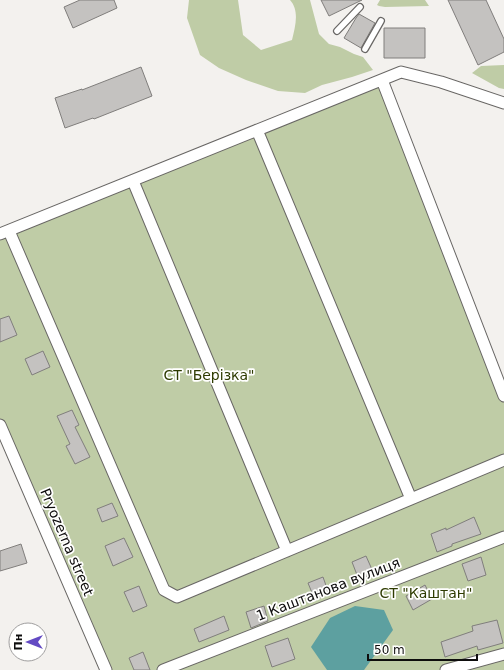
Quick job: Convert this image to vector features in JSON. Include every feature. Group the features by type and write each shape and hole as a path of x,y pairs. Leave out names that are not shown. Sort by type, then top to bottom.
{"street":[{"path":"504,103 441,82 401,72 5,232 164,590 177,597 504,460"},
{"path":"382,80 504,396"},
{"path":"257,130 411,499"},
{"path":"133,181 287,551"},
{"name":"Pryozerna street","path":"0,425 106,670"},
{"name":"1 Каштанова вулиця","path":"163,670 504,536"},
{"path":"446,670 504,654"}],"lane":[{"path":"337,31 360,7"},
{"path":"365,49 381,21"}],"green space":[{"path":"189,0 238,0 243,35 261,50 292,40 296,14 290,0 310,0 319,34 329,44 363,57 373,70 322,85 305,93 278,91 246,80 219,68 200,55 187,18"},
{"path":"380,0 425,0 429,6 385,7 377,5"},
{"path":"504,65 504,89 499,88 472,73 481,66"},
{"name":"СТ \"Берізка\"","path":"382,80 504,385 504,670 106,670 0,428 0,234"}],"water":[{"path":"355,606 384,610 393,630 364,670 327,670 311,647 330,618"}],"building":[{"path":"80,0 114,0 117,8 73,28 64,7"},
{"path":"321,0 362,0 329,16"},
{"path":"448,0 486,0 504,39 504,52 478,65"},
{"path":"359,14 375,23 361,48 344,38"},
{"path":"384,28 425,28 425,58 384,58"},
{"path":"141,67 152,96 94,119 93,118 65,128 55,98 82,90"},
{"path":"9,316 17,335 0,342 0,319"},
{"path":"43,351 50,367 32,375 25,359"},
{"path":"72,410 79,425 75,427 90,457 75,464 66,446 70,444 57,416"},
{"path":"112,503 118,516 102,522 97,509"},
{"path":"474,517 481,534 452,544 452,546 437,552 431,534 446,528 446,530"},
{"path":"124,538 133,557 113,566 105,546"},
{"path":"21,544 27,563 0,571 0,551"},
{"path":"366,556 374,574 359,580 352,562"},
{"path":"481,557 486,575 468,581 462,564"},
{"path":"323,577 329,594 315,600 308,583"},
{"path":"425,585 432,599 413,610 406,596"},
{"path":"139,586 147,606 133,612 124,592"},
{"path":"264,606 268,621 251,628 246,612"},
{"path":"224,616 229,630 199,642 194,629"},
{"path":"497,620 503,643 478,650 477,646 445,657 441,642 473,631 472,626"},
{"path":"288,638 295,659 272,667 265,646"},
{"path":"143,652 150,670 134,670 129,658"}],"park label":[{"name":"СТ \"Каштан\"","path":"426,593"}]}
